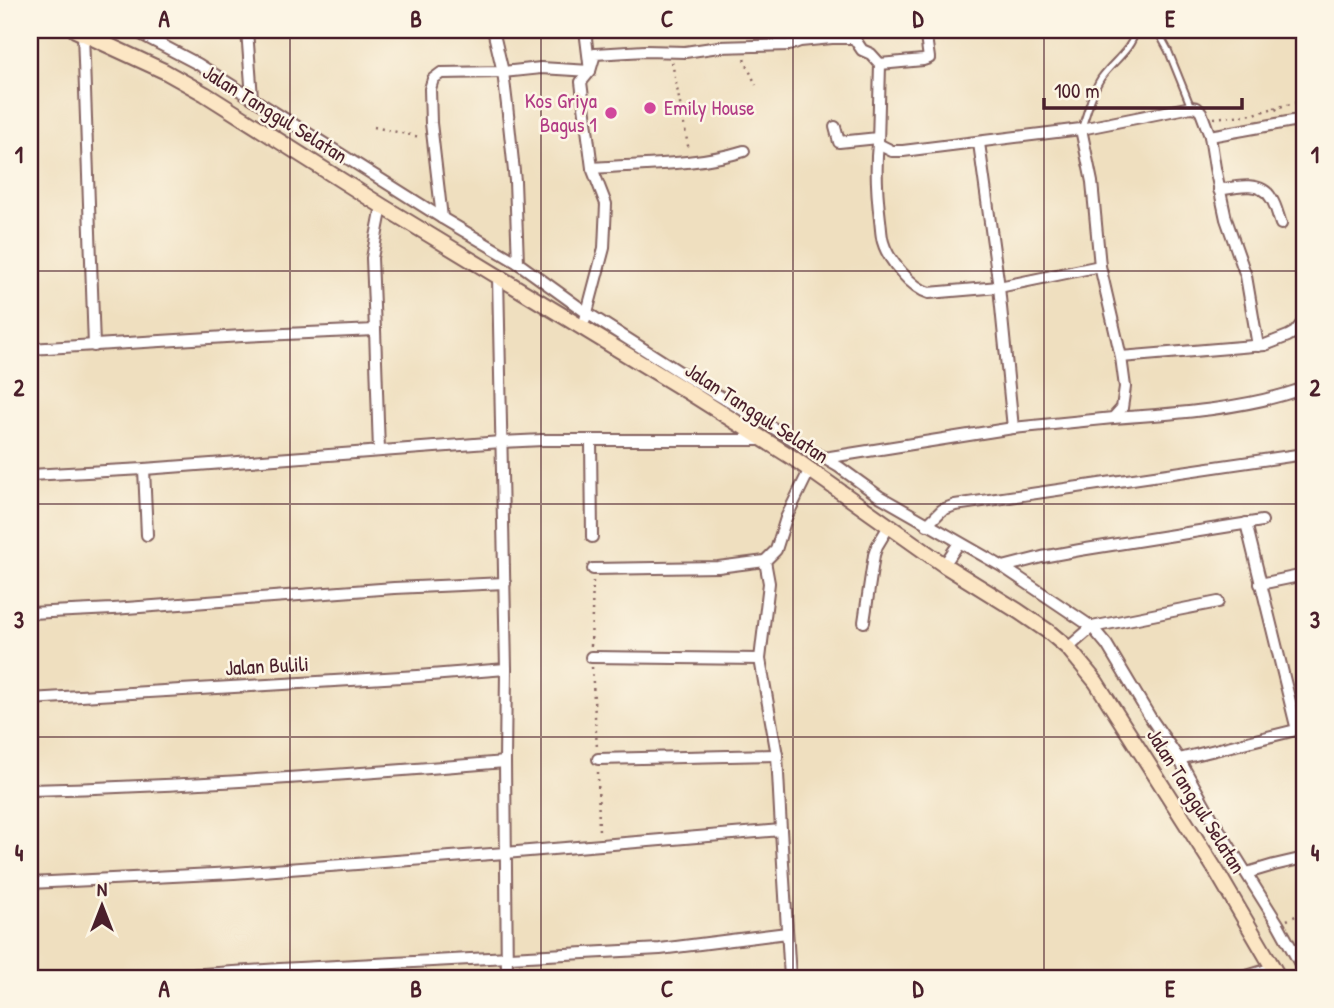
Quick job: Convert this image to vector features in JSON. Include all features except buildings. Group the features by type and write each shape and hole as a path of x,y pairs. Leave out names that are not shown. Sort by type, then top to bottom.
{"street":[{"name":"Jalan Tanggul Selatan","path":"132,30 198,64 518,263 587,313 689,378 839,467 879,496 1003,567 1091,627 1107,645 1179,759 1304,971"},
{"path":"247,30 252,98"},
{"path":"492,30 503,72 515,181 518,263"},
{"path":"586,30 590,71"},
{"path":"880,64 929,58 925,30"},
{"name":"Jalan Tanggul Selatan","path":"79,32 164,71 205,94 382,206 765,440 944,565 1025,615 1068,648 1096,682 1217,872 1276,973"},
{"path":"79,32 94,346"},
{"path":"583,329 604,248 606,223 606,204 592,168 581,82 590,71 595,54 685,52 854,38 862,50 880,64 876,165 877,201 883,243 902,274 920,291 929,293 999,287 1100,266"},
{"path":"442,218 433,140 430,89 433,79 441,73 541,68 590,71"},
{"path":"835,127 839,142 878,141 892,151 903,152 1081,129 1197,108 1210,136 1226,219 1246,276 1258,346"},
{"path":"1210,136 1300,120"},
{"path":"1081,129 1092,182 1100,266 1121,357 1125,387 1122,408 1114,418"},
{"path":"979,143 999,287 1013,428"},
{"path":"592,168 691,162 744,151"},
{"path":"1219,190 1247,185 1266,192 1271,197 1281,224"},
{"path":"379,451 372,258 382,206"},
{"path":"498,276 505,583 507,978"},
{"path":"1121,357 1258,346 1296,332 1304,321"},
{"path":"30,349 375,330"},
{"path":"824,458 1013,428 1217,408 1257,401 1304,388"},
{"path":"30,475 542,440 765,440"},
{"path":"591,440 592,537"},
{"path":"927,524 942,510 955,505 1304,454"},
{"path":"144,468 147,535"},
{"path":"593,569 718,567 765,561 776,550 786,519 809,471"},
{"path":"1003,567 1067,552 1262,521"},
{"path":"1179,759 1300,729 1246,523"},
{"path":"864,622 874,555 889,526"},
{"path":"944,565 959,543"},
{"path":"765,561 769,583 760,659 777,755 790,978"},
{"path":"1260,584 1304,575"},
{"path":"30,613 369,589 505,583"},
{"path":"1068,648 1091,627 1217,602"},
{"path":"591,657 760,659"},
{"name":"Jalan Bulili","path":"30,699 506,669"},
{"path":"598,759 777,755"},
{"path":"30,790 262,781 505,762"},
{"path":"30,883 234,873 781,831"},
{"path":"1247,873 1304,858"},
{"path":"141,978 660,949 787,933"},
{"path":"1240,978 1276,973"}],"lane":[{"path":"1081,129 1095,90 1109,68 1133,41 1136,30"},
{"path":"1157,30 1191,107"}],"path":[{"path":"738,47 756,85"},
{"path":"670,51 691,162"},
{"path":"1204,120 1254,114 1304,101"},
{"path":"1274,108 1300,120"},
{"path":"374,127 433,140"},
{"path":"593,569 591,657 598,759 600,846"},
{"path":"1278,924 1304,912"}],"place":[{"name":"Emily House","path":"650,108"},
{"name":"Kos Griya Bagus 1","path":"611,113"}]}
